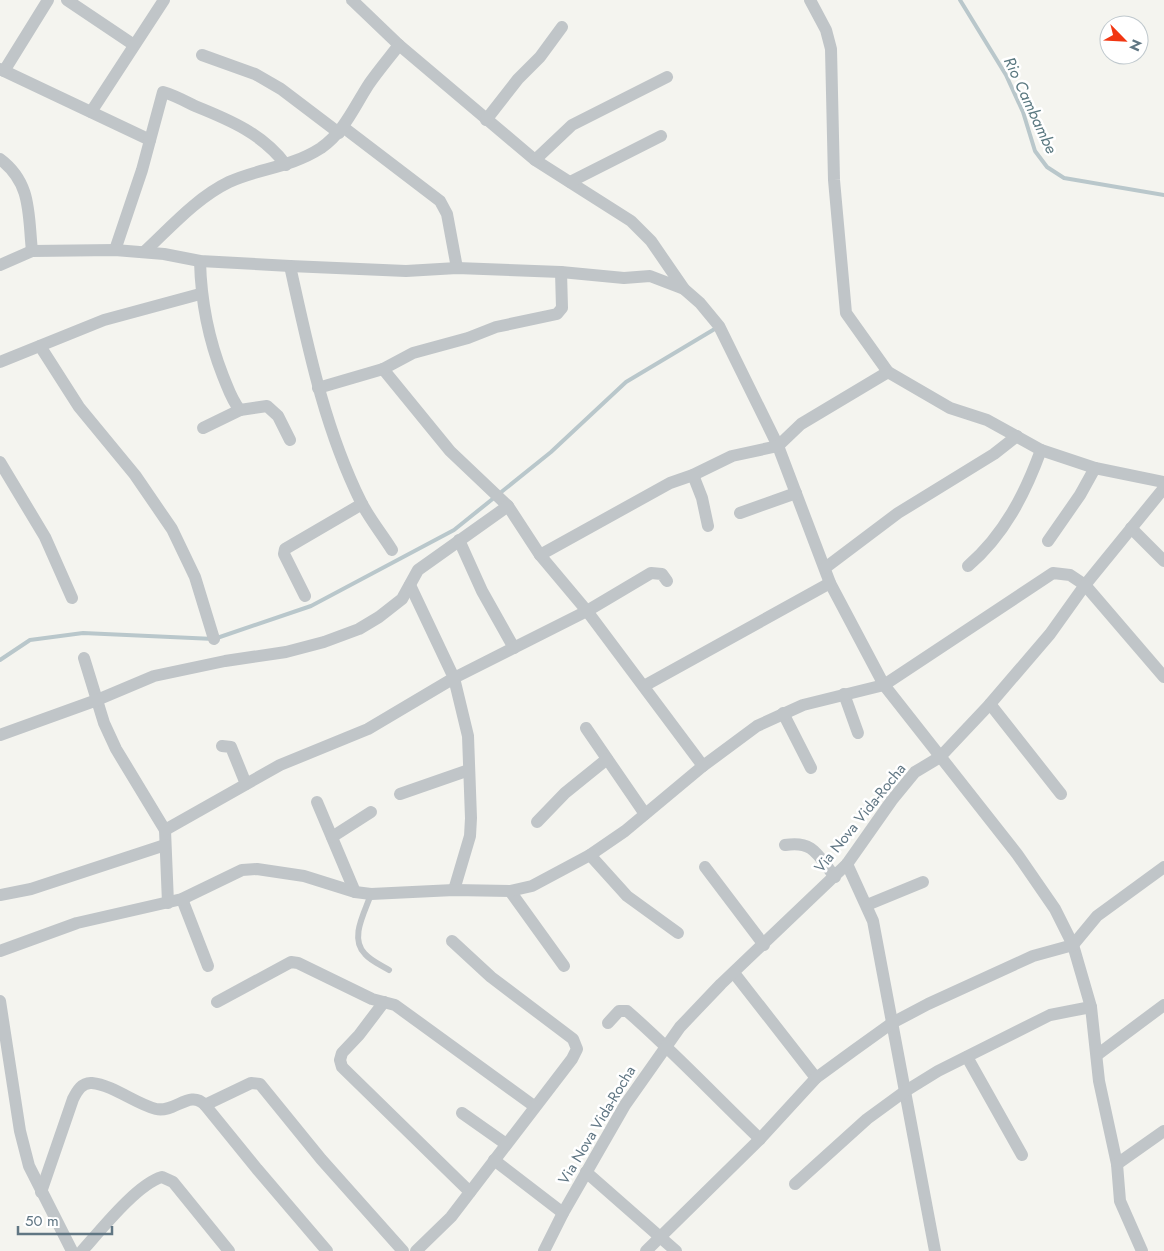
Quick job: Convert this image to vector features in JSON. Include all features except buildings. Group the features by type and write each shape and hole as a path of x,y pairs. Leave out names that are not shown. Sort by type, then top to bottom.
{"street":[{"path":"48,0 2,70 150,140"},
{"path":"67,0 134,45"},
{"path":"91,112 164,0"},
{"path":"352,0 399,45 428,67 486,120 536,160 631,221 656,247 684,289 700,303 720,326 778,446 826,568 830,583 884,685 1017,854 1055,909 1073,945 1091,1007 1099,1081 1117,1164 1120,1201 1142,1251"},
{"path":"810,0 826,30 831,49 834,180 846,313 888,372 950,408 987,420 1041,450 1163,488"},
{"path":"486,120 518,79 545,51 562,27"},
{"path":"144,252 201,200 216,189 231,181 286,165 322,147 341,130 369,85 399,45"},
{"path":"202,55 255,74 281,89 440,201 447,214 457,268"},
{"path":"536,160 572,125 667,77"},
{"path":"115,250 150,140 162,92 232,121 257,136 276,151 286,165"},
{"path":"570,182 661,136"},
{"path":"0,159 12,168 21,181 26,193 32,251"},
{"path":"0,265 32,251 115,250 144,252 200,261 290,266 406,271 457,268 561,272 624,278 650,276 684,289"},
{"path":"200,261 200,294 213,350 234,403 240,410"},
{"path":"290,266 318,388 335,440 362,504 392,550"},
{"path":"318,388 383,368 413,353 468,338 496,327 557,314 562,308 561,272"},
{"path":"0,362 104,320 200,294"},
{"path":"40,346 79,407 135,475 172,529 195,577 214,639"},
{"path":"383,368 450,451 508,506 540,555 587,611 703,766"},
{"path":"540,555 670,483 693,475 732,456 778,446 801,424 888,372"},
{"path":"203,428 240,410 268,406 278,416 290,440"},
{"path":"826,568 898,513 994,454 1017,436"},
{"path":"968,566 999,534 1024,493 1041,450"},
{"path":"0,462 45,537 72,598"},
{"path":"1048,541 1080,495 1095,468"},
{"path":"693,475 708,526"},
{"name":"Via Nova Vida-Rocha","path":"544,1251 563,1213 625,1105 666,1045 692,1013 847,864 892,800 915,772 940,757 990,704 1050,634 1085,585 1163,488"},
{"path":"740,513 796,493"},
{"path":"305,596 284,554 285,549 362,504"},
{"path":"0,736 97,700 154,676 225,661 286,652 324,642 358,629 379,618 402,599 418,570 508,506"},
{"path":"1131,528 1164,560"},
{"path":"459,540 482,591 514,648"},
{"path":"0,951 77,923 139,907 182,899 242,870 256,868 304,876 355,892 371,894 454,890 510,892 532,886 590,855 757,726 803,705 884,685 1044,578 1061,572 1070,575 1085,585 1164,678"},
{"path":"165,830 295,758 350,738 368,729 454,678 587,611 651,573 662,574 667,581"},
{"path":"644,686 830,583"},
{"path":"410,585 454,678 465,717 469,770 470,836 454,890"},
{"path":"84,658 97,700 116,749 165,830 168,903"},
{"path":"844,694 858,733"},
{"path":"990,704 1061,794"},
{"path":"783,713 811,768"},
{"path":"586,728 645,814"},
{"path":"222,746 231,747 246,784"},
{"path":"537,822 565,793 607,758"},
{"path":"400,794 469,770"},
{"path":"317,802 355,892"},
{"path":"332,837 371,812"},
{"path":"785,845 800,842 808,845 835,877"},
{"path":"0,895 32,889 165,845"},
{"path":"590,855 627,896 678,933"},
{"path":"847,864 873,921 935,1251"},
{"path":"705,867 764,944"},
{"path":"646,1251 658,1237 760,1139 816,1078 892,1023 928,1004 1033,956 1073,945 1097,916 1164,868"},
{"path":"867,905 923,882"},
{"path":"510,892 564,966"},
{"path":"182,899 208,966"},
{"path":"416,1251 451,1216 572,1059 577,1049 573,1039 491,976 452,941"},
{"path":"217,1002 290,962 312,968 372,999 395,1005 534,1106"},
{"path":"734,973 816,1078"},
{"path":"0,1001 20,1131 29,1166 72,1251"},
{"path":"384,1002 359,1035 342,1053 340,1060 342,1067 470,1192"},
{"path":"1097,1055 1164,1005"},
{"path":"795,1184 867,1119 904,1092 938,1071 1050,1015 1091,1007"},
{"path":"608,1023 619,1011 627,1011 666,1045 680,1062 760,1139"},
{"path":"967,1057 1022,1155"},
{"path":"206,1105 251,1083 260,1084 321,1159 402,1251"},
{"path":"41,1192 73,1099 79,1088 85,1084 98,1085 157,1109 168,1109 194,1098 206,1105 256,1169 327,1251"},
{"path":"462,1113 506,1144"},
{"path":"1117,1164 1164,1131"},
{"path":"494,1160 563,1213"},
{"path":"586,1172 676,1251"},
{"path":"82,1251 122,1208 153,1180 162,1177 173,1182 229,1251"}],"lane":[{"path":"371,894 357,935 358,942 364,954 389,970"}],"waterway":[{"name":"Rio Cambambe","path":"960,0 1006,75 1023,112 1035,151 1047,167 1064,178 1164,195"},
{"path":"0,660 30,640 83,633 214,639 311,606 454,530 551,452 626,382 718,327"}]}
